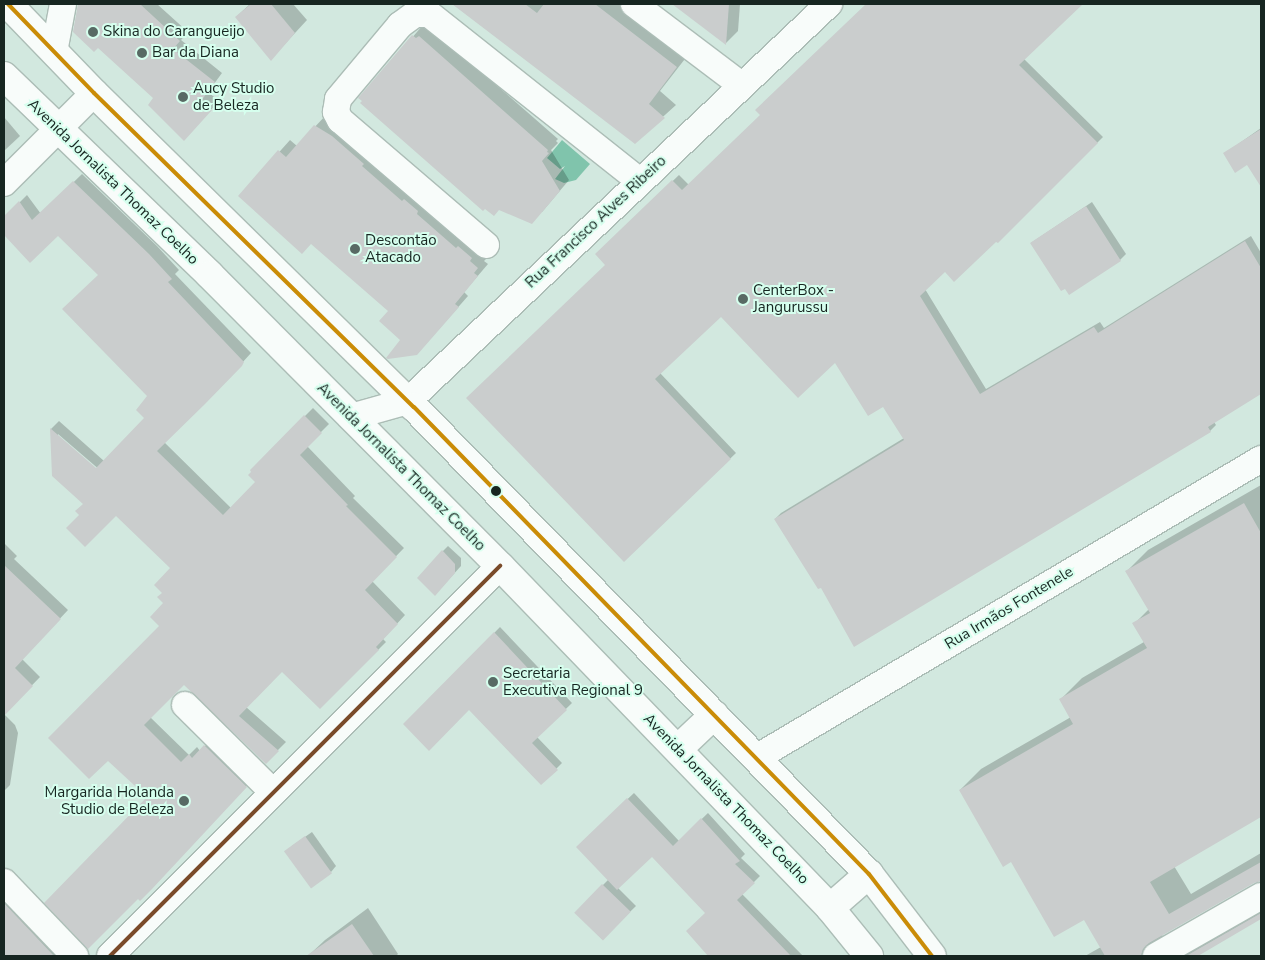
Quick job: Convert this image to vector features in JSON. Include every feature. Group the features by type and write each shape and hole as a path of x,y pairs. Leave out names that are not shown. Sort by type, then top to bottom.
{"main road":[{"path":"8,4 94,93 408,401 869,874 932,956"},
{"name":"Avenida Jornalista Thomaz Coelho","path":"4,76 210,275 500,566 830,908 869,956"},
{"path":"678,749 714,715"},
{"path":"830,908 869,874"}],"street":[{"path":"54,52 63,4"},
{"path":"634,4 741,86"},
{"name":"Rua Francisco Alves Ribeiro","path":"351,416 408,401 741,86 815,8"},
{"path":"486,245 340,120 336,112 338,99 400,25 415,14 429,14 640,181"},
{"path":"4,182 94,93"},
{"name":"Rua Irmãos Fontenele","path":"756,758 1261,459"},
{"path":"110,956 500,566"},
{"path":"185,705 272,792"},
{"path":"4,882 75,956"},
{"path":"1156,956 1261,896"}],"shaded area":[{"path":"562,140 590,164 576,180 564,183 555,179 565,166 560,169 547,158"}],"building":[{"path":"78,4 140,4 180,41 173,49 215,82 201,101 212,110 184,141 148,105 153,98 98,48 94,52 73,32"},
{"path":"251,4 271,4 295,33 271,61 235,17"},
{"path":"452,4 525,4 537,13 544,4 595,4 677,67 649,104 665,118 635,144"},
{"path":"672,4 729,4 726,45"},
{"name":"CenterBox - Jangurussu","path":"866,4 1083,4 1019,65 1098,143 998,243 996,242 954,282 945,272 920,296 980,394 1094,327 1098,333 1245,241 1261,268 1261,394 1208,427 1211,432 854,647 821,588 818,589 774,519 904,440 883,407 868,416 835,363 798,398 721,317 655,379 731,459 624,562 466,398 605,265 595,254 672,180 682,190 760,115 755,110"},
{"path":"412,35 416,38 419,36 548,150 547,152 549,153 542,161 560,191 532,224 499,210 494,216 485,209 483,211 360,103 362,101 358,98"},
{"path":"314,125 332,136 364,164 362,166 402,201 404,199 418,211 417,214 456,248 458,246 472,258 470,261 478,268 474,273 478,276 455,304 459,307 417,355 386,358 400,340 379,321 388,311 311,244 302,254 238,196 278,150 286,157"},
{"path":"1261,129 1261,187 1247,165 1235,173 1223,153"},
{"path":"73,181 149,254 172,279 168,282 244,362 157,451 223,515 255,482 248,475 251,472 250,470 304,415 322,433 300,455 348,505 346,506 397,557 365,590 398,624 376,647 379,650 320,709 282,672 239,716 279,751 266,764 184,685 144,725 181,762 189,754 192,758 204,745 247,787 152,889 140,901 138,899 88,949 44,903 147,797 108,761 89,779 48,738 159,626 150,617 163,603 157,597 162,593 154,585 170,568 116,516 85,547 66,528 79,515 75,511 83,504 52,476 50,428 96,468 144,418 136,410 147,396 62,309 98,275 58,236 30,263 4,235 4,216 19,201 32,220"},
{"path":"1086,206 1121,261 1069,295 1065,289 1061,291 1030,243"},
{"path":"1244,503 1261,533 1261,817 1150,882 1169,914 1261,862 1261,881 1254,883 1149,943 1143,949 1141,956 1105,956 1084,920 1054,937 1011,862 1003,867 959,790 1073,724 1059,699 1147,648 1132,623 1150,613 1125,571"},
{"path":"442,550 455,564 455,573 435,596 417,578"},
{"path":"4,565 61,619 15,668 33,686 4,716"},
{"name":"Secretaria Executiva Regional 9","path":"494,632 567,710 532,743 558,770 541,785 469,710 429,751 403,724"},
{"path":"627,798 673,846 701,818 740,861 735,864 755,883 737,900 791,956 708,956 686,931 705,913 652,857 617,890 576,847"},
{"path":"305,836 332,873 311,888 284,851"},
{"path":"602,884 631,912 603,941 574,913"},
{"path":"4,903 54,956 4,956"},
{"path":"1261,913 1261,919 1198,956 1186,956"},
{"path":"352,924 374,956 306,956"}],"transit line":[{"path":"8,4 94,93 414,407 869,874 932,956"},
{"path":"110,956 500,566"}],"place":[{"name":"Skina do Carangueijo","path":"93,32"},
{"name":"Bar da Diana","path":"142,53"},
{"name":"Aucy Studio de Beleza","path":"183,97"},
{"name":"Descontão Atacado","path":"355,249"},
{"name":"CenterBox - Jangurussu","path":"743,299"},
{"name":"Secretaria Executiva Regional 9","path":"493,682"},
{"name":"Margarida Holanda Studio de Beleza","path":"184,801"}]}
